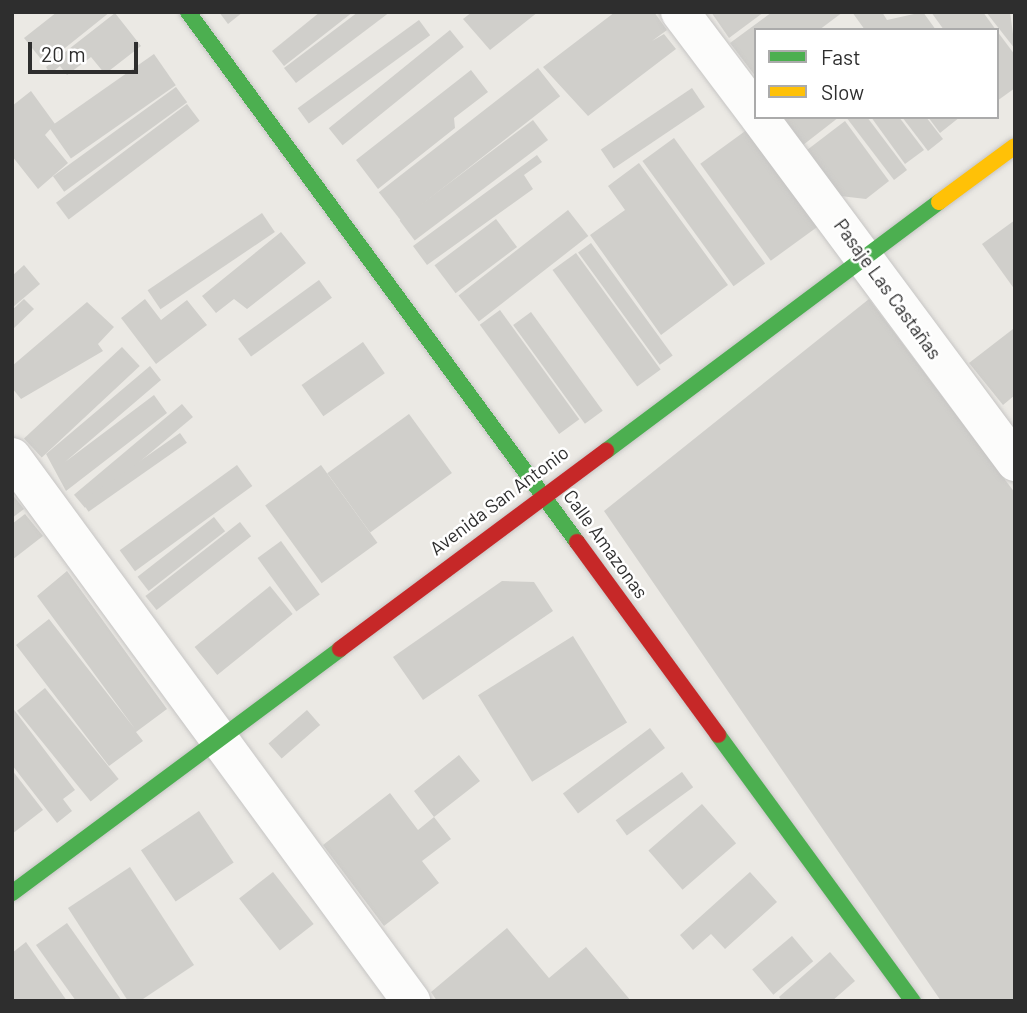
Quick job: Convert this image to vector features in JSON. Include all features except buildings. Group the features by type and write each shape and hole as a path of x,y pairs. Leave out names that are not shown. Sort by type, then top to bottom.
{"main road":[{"name":"Calle Amazonas","path":"188,12 913,1001"},
{"name":"Avenida San Antonio","path":"12,893 218,740 542,492 866,259 1015,146"}],"street":[{"path":"680,12 754,110"},
{"name":"Pasaje Las Castañas","path":"761,119 1015,462"},
{"path":"12,457 411,1001"}],"traffic: fast":[{"path":"188,12 577,542"},
{"path":"606,451 939,202"},
{"path":"12,893 340,649"},
{"path":"718,735 913,1001"}],"traffic: slow":[{"path":"939,202 1015,146"}],"traffic: jam":[{"path":"340,649 606,451"},
{"path":"577,542 718,735"}]}
